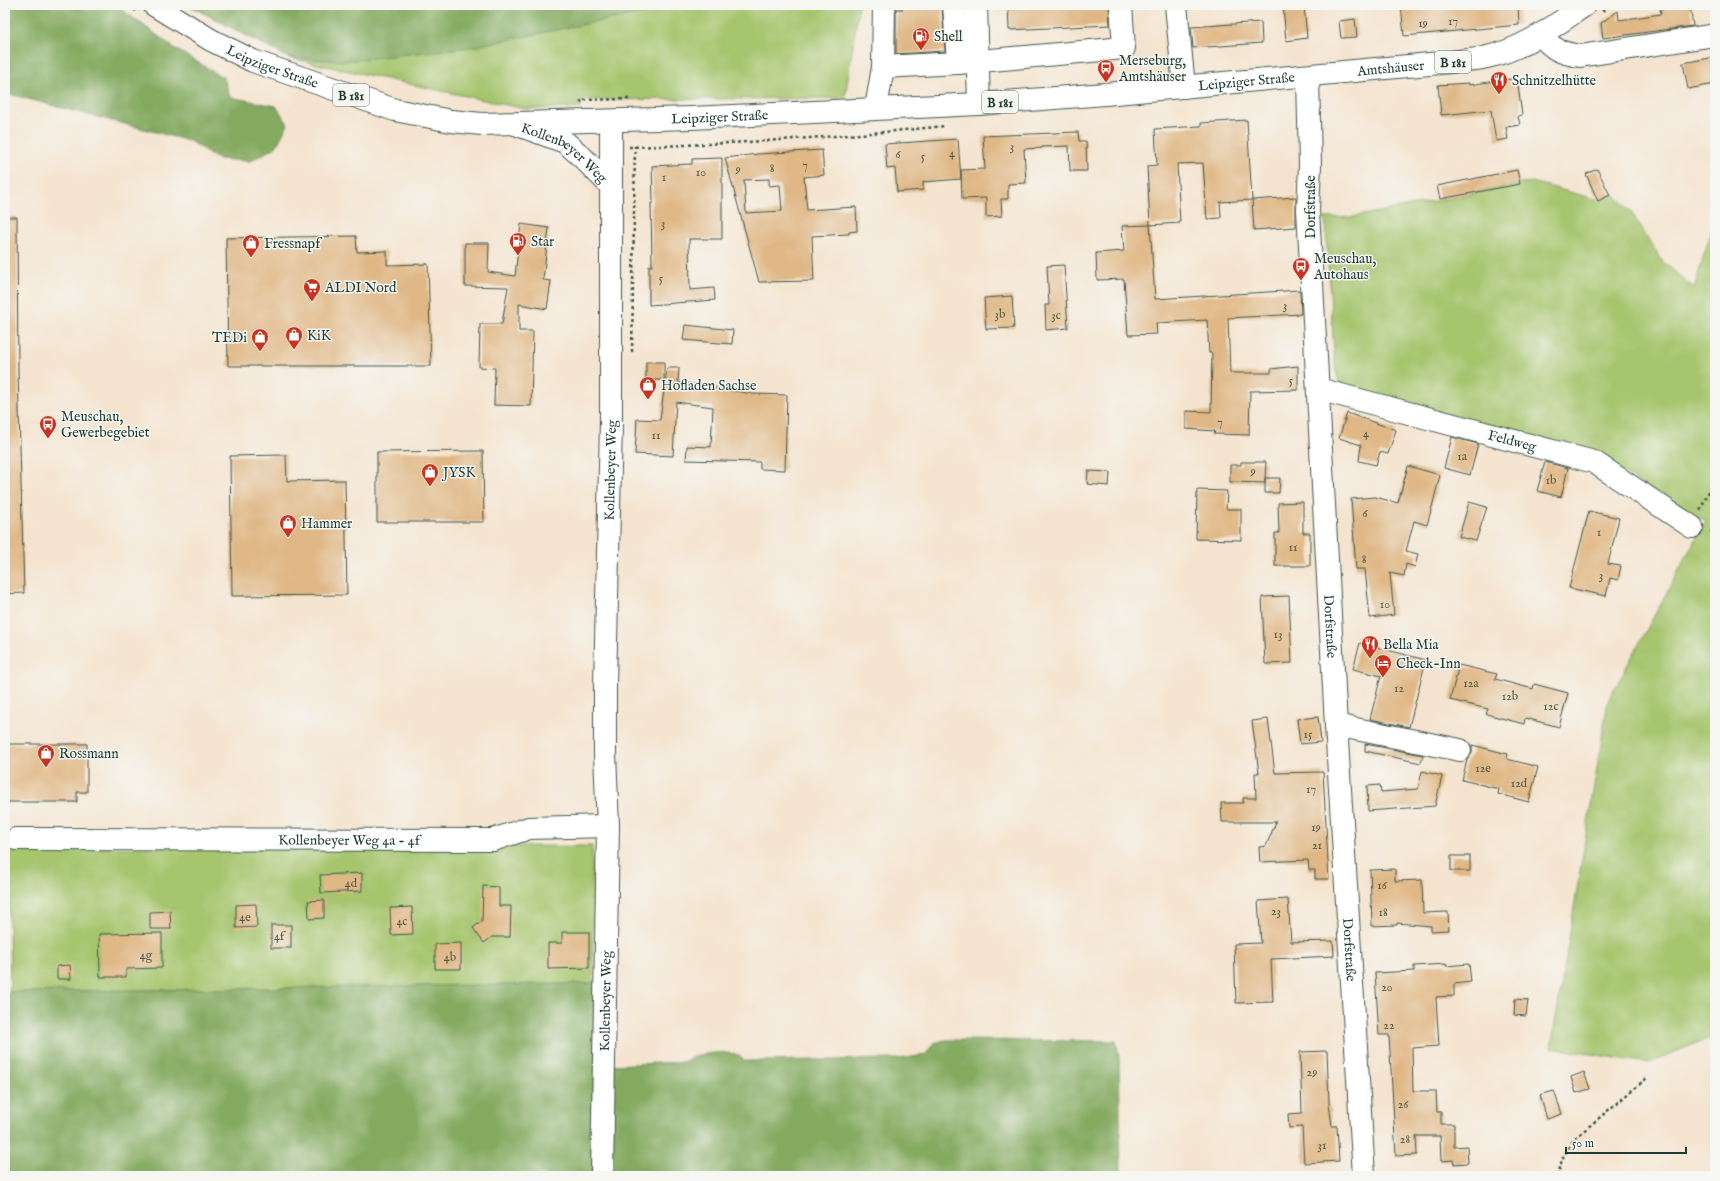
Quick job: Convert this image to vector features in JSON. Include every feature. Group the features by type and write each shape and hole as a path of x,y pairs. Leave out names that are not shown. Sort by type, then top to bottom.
{"street":[{"name":"Leipziger Straße","path":"154,5 176,20 252,61 395,110 451,121 482,124 611,121 979,104 1308,76"},
{"path":"876,108 882,67 884,5"},
{"path":"954,5 967,63 979,104"},
{"path":"967,63 978,44 976,5"},
{"path":"882,67 967,63 1124,48 1122,5"},
{"path":"1176,5 1184,87"},
{"name":"Amtshäuser","path":"1308,76 1487,58 1511,50 1541,35 1585,5"},
{"path":"1541,35 1550,47 1566,54 1580,56 1715,34"},
{"name":"Dorfstraße","path":"1308,76 1310,166 1308,210 1336,726 1364,1176"},
{"name":"Kollenbeyer Weg","path":"602,1176 608,826 605,754 611,423 611,121"},
{"name":"Kollenbeyer Weg","path":"515,124 565,142 582,156 611,186"},
{"name":"Feldweg","path":"1318,389 1594,462 1692,527"},
{"path":"1336,726 1460,750"},
{"name":"Kollenbeyer Weg 4a - 4f","path":"16,839 493,840 529,828 608,826"}],"path":[{"path":"1692,527 1715,480"},
{"path":"1558,1176 1562,1159 1574,1139 1648,1077"}],"green space":[{"path":"5,5 116,5 177,50 224,78 230,97 276,106 288,124 276,147 250,161 218,159 190,141 5,93"},
{"path":"188,5 681,5 472,47 346,61 289,58"},
{"path":"681,5 859,5 845,98 581,100 581,108 525,109 289,58 346,61 653,12"},
{"path":"1532,182 1599,200 1610,195 1615,195 1631,212 1663,262 1694,288 1715,218 1715,1036 1648,1063 1551,1048 1608,701 1706,520 1689,515 1602,459 1351,389 1339,383 1335,367 1325,218 1353,217"},
{"path":"592,846 593,984 10,992 8,848"},
{"path":"611,983 609,1065 683,1062 701,1055 715,1053 735,1054 745,1061 898,1059 925,1055 934,1043 945,1040 1116,1041 1119,1056 1121,1176 5,1176 5,992"}],"building":[{"path":"903,5 927,5 927,7 942,6 945,51 896,54 896,9 903,9"},
{"path":"1008,5 1109,5 1110,25 1009,30"},
{"path":"1283,5 1304,5 1307,38 1286,41"},
{"path":"1401,5 1518,5 1519,25 1404,36"},
{"path":"1690,5 1693,26 1603,38 1601,23 1618,11 1619,20 1661,14 1660,9"},
{"path":"1355,19 1357,37 1341,38 1339,21"},
{"path":"1261,22 1262,43 1193,48 1191,27"},
{"path":"1715,57 1715,84 1688,89 1683,63"},
{"path":"1517,78 1522,115 1518,116 1520,125 1506,127 1508,139 1496,141 1491,110 1441,115 1438,85 1469,83 1469,85"},
{"path":"1247,120 1252,200 1220,202 1221,218 1207,219 1203,163 1177,164 1180,223 1150,225 1147,166 1157,165 1155,129 1201,126 1201,123"},
{"path":"1078,132 1079,141 1086,141 1087,171 1070,171 1069,146 1024,149 1026,183 1008,184 1008,199 1001,199 1002,216 986,217 986,198 962,199 961,170 985,169 983,136"},
{"path":"958,139 961,179 923,182 923,190 897,192 895,168 887,169 885,144"},
{"path":"822,150 824,175 804,177 807,210 856,207 857,231 849,232 849,234 812,236 814,281 759,282 725,158 758,154","holes":["769,179 769,186 780,185 782,211 746,213 744,180"]},
{"path":"722,158 722,239 689,239 690,290 714,288 715,300 649,305 649,266 652,266 652,166 692,164 692,159"},
{"path":"1597,169 1610,195 1598,201 1586,174"},
{"path":"1517,170 1520,184 1440,199 1437,186"},
{"path":"1296,197 1296,227 1254,230 1252,200"},
{"path":"5,217 17,217 18,372 24,593 5,594"},
{"path":"521,224 549,228 543,280 551,281 547,309 519,304 519,331 533,331 531,406 494,405 495,368 479,367 480,324 502,324 508,287 465,286 465,243 489,243 488,272 515,276"},
{"path":"1150,225 1155,299 1300,290 1301,314 1228,318 1230,373 1271,373 1271,369 1298,366 1298,390 1250,391 1249,435 1214,434 1215,431 1186,429 1186,411 1211,412 1212,353 1209,353 1207,320 1156,323 1157,334 1128,335 1124,279 1097,280 1096,253 1124,251 1122,226"},
{"path":"356,236 357,252 387,251 387,265 428,264 431,366 228,366 226,238"},
{"path":"1064,265 1068,328 1046,330 1045,305 1049,305 1047,266"},
{"path":"1012,296 1014,328 986,329 984,298"},
{"path":"685,325 733,330 732,344 683,340"},
{"path":"646,362 664,362 664,380 646,380"},
{"path":"667,368 679,368 678,382 753,394 787,395 785,470 760,469 760,462 686,460 687,446 711,447 713,407 676,402 673,456 635,454 637,419 660,420"},
{"path":"1347,413 1396,430 1388,454 1380,452 1376,465 1359,461 1361,445 1339,438"},
{"path":"1452,437 1478,444 1470,475 1444,468"},
{"name":"JYSK","path":"483,451 484,522 377,522 377,452"},
{"name":"Hammer","path":"286,455 287,481 345,480 347,595 232,596 230,456"},
{"path":"1241,462 1266,462 1265,478 1280,478 1279,493 1265,493 1265,483 1230,482 1230,465 1241,465"},
{"path":"1545,462 1568,468 1561,497 1537,491"},
{"path":"1408,466 1440,475 1433,503 1427,525 1414,521 1406,551 1418,554 1415,567 1406,564 1404,576 1390,573 1394,615 1370,618 1365,569 1356,569 1351,499 1375,497 1398,503"},
{"path":"1088,471 1110,472 1109,486 1087,484"},
{"path":"1197,490 1227,491 1226,509 1241,509 1241,540 1196,539"},
{"path":"1303,502 1303,533 1310,533 1310,566 1275,566 1275,533 1279,533 1278,503"},
{"path":"1469,502 1487,507 1476,541 1459,537"},
{"path":"1589,511 1619,518 1608,564 1621,566 1618,580 1610,578 1606,596 1569,588"},
{"path":"1289,596 1292,663 1265,664 1262,597"},
{"path":"1360,643 1426,660 1409,727 1370,719 1381,676 1353,669"},
{"path":"1459,665 1497,674 1495,679 1533,689 1534,684 1568,693 1559,727 1525,718 1524,724 1486,714 1488,709 1450,700"},
{"path":"1318,717 1321,742 1300,744 1297,719"},
{"path":"1268,719 1275,773 1323,772 1329,879 1315,879 1315,870 1309,870 1308,860 1260,862 1259,847 1266,846 1276,822 1222,822 1221,803 1243,803 1243,798 1256,798 1255,773 1259,773 1252,721"},
{"name":"Rossmann","path":"5,744 87,744 87,792 77,792 77,802 5,802"},
{"path":"1365,744 1423,755 1421,763 1365,751"},
{"path":"1472,745 1508,754 1507,759 1538,767 1529,802 1498,794 1499,789 1462,780 1467,760 1472,753"},
{"path":"1422,771 1442,776 1435,806 1368,811 1367,786 1380,785 1381,792 1418,789"},
{"path":"1451,856 1470,856 1470,871 1451,871"},
{"path":"1395,869 1395,881 1422,880 1423,913 1448,912 1449,930 1431,931 1431,926 1397,923 1397,925 1372,926 1370,870"},
{"path":"362,873 362,891 321,893 320,875"},
{"path":"483,886 499,887 499,906 511,906 510,937 492,937 484,943 473,928 482,921"},
{"path":"1288,899 1291,942 1333,941 1334,956 1271,959 1273,1002 1236,1003 1234,944 1261,943 1258,901"},
{"path":"324,900 324,918 309,919 308,901"},
{"path":"256,904 257,927 236,928 236,905"},
{"path":"412,907 413,934 391,935 390,908"},
{"path":"170,911 171,929 150,929 150,912"},
{"path":"271,925 291,925 291,948 271,948"},
{"path":"562,932 589,932 589,968 548,969 548,943 562,943"},
{"path":"162,933 162,968 126,969 126,977 100,977 99,934"},
{"path":"461,943 461,969 435,969 435,944"},
{"path":"1446,964 1446,966 1469,964 1471,982 1454,984 1454,996 1436,997 1439,1046 1412,1048 1413,1091 1436,1091 1437,1112 1441,1112 1441,1124 1454,1124 1454,1147 1467,1146 1468,1163 1454,1164 1453,1160 1441,1161 1440,1136 1416,1136 1417,1155 1396,1156 1389,1035 1379,1035 1375,973 1414,971 1414,966"},
{"path":"70,965 71,979 57,979 57,966"},
{"path":"1515,999 1528,1000 1526,1016 1514,1015"},
{"path":"1327,1051 1329,1104 1332,1126 1337,1126 1339,1161 1304,1163 1302,1127 1289,1128 1288,1114 1302,1113 1300,1052"},
{"path":"1584,1072 1590,1089 1576,1093 1571,1077"},
{"path":"1554,1091 1562,1114 1547,1119 1540,1095"}],"place":[{"name":"Shell","path":"921,51"},
{"name":"Merseburg, Amtshäuser","path":"1106,83"},
{"name":"Schnitzelhütte","path":"1499,95"},
{"name":"Star","path":"518,256"},
{"name":"Fressnapf","path":"251,258"},
{"name":"Meuschau, Autohaus","path":"1301,281"},
{"name":"ALDI Nord","path":"312,302"},
{"name":"KiK","path":"294,350"},
{"name":"TEDi","path":"260,352"},
{"name":"Hofladen Sachse","path":"648,400"},
{"name":"Meuschau, Gewerbegebiet","path":"48,439"},
{"name":"JYSK","path":"430,487"},
{"name":"Hammer","path":"288,538"},
{"name":"Bella Mia","path":"1370,659"},
{"name":"Check-Inn","path":"1383,678"},
{"name":"Rossmann","path":"46,768"}]}
